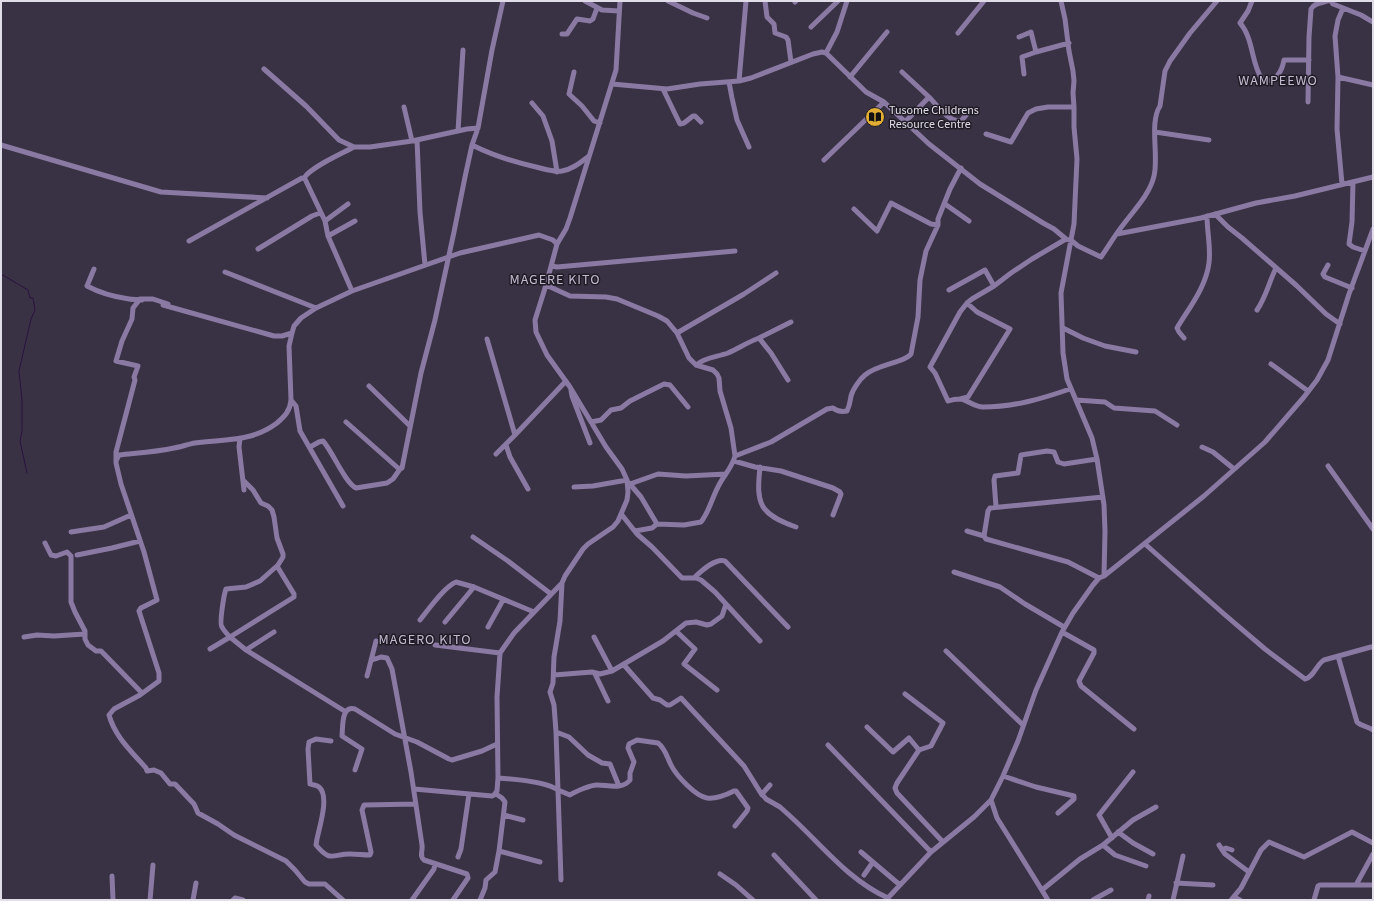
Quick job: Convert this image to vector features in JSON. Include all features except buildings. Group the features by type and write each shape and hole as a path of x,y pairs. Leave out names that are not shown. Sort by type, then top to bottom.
{"street":[{"path":"310,447 323,441 352,486 356,488 387,482 393,479 402,468 472,146 478,128 492,50 503,1"},
{"path":"585,1 602,10 619,11"},
{"path":"620,1 617,63 612,84 570,218 557,244 552,266 535,320 536,332 547,355 566,380 606,447 622,469 628,482 641,497 657,524"},
{"path":"668,1 707,18"},
{"path":"739,81 746,1"},
{"path":"765,1 767,17 774,24 775,33 786,37 788,40 791,62"},
{"path":"811,27 838,1"},
{"path":"826,53 837,32 847,1"},
{"path":"958,33 984,1"},
{"path":"1061,1 1074,76 1074,127 1077,159 1074,224 1062,289 1065,366 1070,389 1092,438 1097,459 1103,497 1105,531 1102,577"},
{"path":"612,84 663,89 739,81 751,78 813,54 826,53 866,92 884,102 905,122 980,184 1054,229 1066,239 1100,257 1142,200 1153,179 1155,170 1156,116 1157,110 1160,106 1165,71 1170,61 1190,33 1217,1"},
{"path":"1252,1 1248,11 1240,23 1248,36 1258,71 1262,79 1265,81 1275,79 1282,71 1284,60 1309,60"},
{"path":"1308,102 1309,37 1311,9 1313,6 1329,1 1373,22"},
{"path":"562,34 567,34 577,18 590,21 593,19 597,8"},
{"path":"1342,184 1337,129 1338,77 1335,36 1338,20 1343,8"},
{"path":"850,77 887,32"},
{"path":"1019,37 1031,32 1036,52"},
{"path":"1024,74 1022,57 1069,43"},
{"path":"458,131 463,50"},
{"path":"264,70 306,106 339,140 354,147 370,147 415,141 478,128"},
{"path":"574,72 569,94 582,106 594,121 600,123"},
{"path":"902,72 955,121 961,121 967,114"},
{"path":"1338,77 1373,84"},
{"path":"729,82 737,120 749,147"},
{"path":"663,89 680,124 684,123 693,116 701,122"},
{"path":"905,122 929,97"},
{"path":"824,160 884,102"},
{"path":"532,103 543,116 552,141 558,172"},
{"path":"404,107 415,141 420,219 425,265"},
{"path":"986,134 1012,142 1028,113 1036,109 1048,107 1074,107"},
{"path":"1156,132 1209,140"},
{"path":"1,145 160,192 267,198"},
{"path":"472,146 516,163 558,172 574,167 590,155"},
{"path":"189,241 301,178 304,178 307,174 354,147"},
{"path":"735,458 771,442 827,409 833,408 836,411 847,411 851,405 851,395 864,376 880,366 909,357 915,337 918,317 920,280 926,251 938,225 938,219 950,189 961,168"},
{"path":"1117,234 1216,214 1256,203 1294,196 1373,177"},
{"path":"304,178 325,221 328,236 352,292"},
{"path":"1353,182 1352,222 1349,244 1365,251"},
{"path":"325,221 348,204"},
{"path":"854,209 877,231 891,204 931,224 938,225"},
{"path":"945,204 969,221"},
{"path":"258,250 312,216 320,213"},
{"path":"1216,214 1228,227 1276,268 1326,314 1340,324"},
{"path":"1184,338 1177,328 1200,289 1209,264 1207,216"},
{"path":"328,236 355,221"},
{"path":"624,665 653,698 670,705 681,698 744,766 766,799 780,807 868,888 887,899 931,852 974,817 991,800 1003,776 1024,725 1036,690 1063,630 1089,590 1102,577 1204,496 1265,442 1291,413 1320,375 1328,360 1373,229"},
{"path":"117,454 174,448 196,443 240,438 257,435 268,430 288,413 292,400 289,346 294,326 301,318 316,308 352,292 460,253 539,235 553,240 557,244"},
{"path":"967,303 977,312 1010,329 968,397 948,401 935,373 930,367 960,312 967,303 972,299 1066,239"},
{"path":"552,266 557,267 619,262 735,251"},
{"path":"1328,265 1323,274 1325,277 1352,288"},
{"path":"1257,310 1266,296 1268,286 1276,268"},
{"path":"94,269 87,286 116,296 131,299 153,299 168,304"},
{"path":"949,290 985,270 994,286"},
{"path":"225,272 316,308"},
{"path":"677,333 744,294 776,273"},
{"path":"546,285 570,296 606,297 627,302 658,316 667,321 677,333 689,358 696,365 713,370 719,378 720,391 733,439 735,458 718,486 707,513 701,522 684,525 657,524 652,528 635,531"},
{"path":"140,299 274,336 282,336 292,333"},
{"path":"140,299 133,308 132,319 122,341 116,361 138,366 134,378 135,380 116,463 157,600 141,608 139,611 159,673 159,681 142,693 114,709 109,715 112,725 127,748 146,768 147,771 154,770 161,773 170,784 175,784 194,804 198,813 234,835 286,862 305,882 325,884 343,900"},
{"path":"696,365 705,359 726,354 791,322"},
{"path":"1063,328 1105,346 1136,352"},
{"path":"759,338 771,353 788,380"},
{"path":"486,339 515,435"},
{"path":"1271,364 1308,391"},
{"path":"496,454 566,380"},
{"path":"591,422 601,420 611,410 621,408 630,401 661,384 670,385 688,407"},
{"path":"369,386 410,426"},
{"path":"570,387 590,443"},
{"path":"960,399 983,407 1001,407 1046,398 1070,389"},
{"path":"292,400 296,406 300,430 343,506"},
{"path":"1076,400 1105,402 1114,408 1155,411 1177,425"},
{"path":"346,422 368,443 400,469"},
{"path":"240,438 239,447 244,490"},
{"path":"506,444 510,456 528,489"},
{"path":"1202,447 1213,452 1234,469"},
{"path":"996,507 995,476 1018,472 1021,455 1047,451 1054,452 1058,462 1064,464 1097,459"},
{"path":"735,458 760,467 781,471 833,488 840,492 841,494 833,515"},
{"path":"1328,466 1373,529"},
{"path":"760,467 758,490 759,499 763,507 778,521 796,527"},
{"path":"574,487 628,482 658,474 686,476 726,474"},
{"path":"243,480 253,490 261,503 268,506 272,510 277,538 283,554 277,566 263,579 246,587 226,589 220,624 230,637 246,650 346,712"},
{"path":"561,880 556,732 554,705 550,692 553,683 555,646 560,621 562,583 583,549 613,527 622,515 627,500 628,482"},
{"path":"984,536 990,508 1103,497"},
{"path":"71,532 104,527 131,515"},
{"path":"622,515 637,534 682,578 702,580 760,641"},
{"path":"967,531 984,536 986,539 1068,562 1102,577"},
{"path":"473,537 551,594"},
{"path":"77,555 112,548 140,540"},
{"path":"45,543 51,555 56,556 67,552 71,556 71,602 85,631 85,639 88,645 96,651 101,651 105,654 142,693"},
{"path":"1144,544 1264,649 1304,678 1309,678 1319,664 1324,660 1371,647"},
{"path":"694,578 715,563 721,560 725,561 788,627"},
{"path":"210,649 294,597 294,594 277,566"},
{"path":"954,572 1000,587 1094,650 1094,653 1080,679 1081,686 1134,729"},
{"path":"420,620 452,583 460,582 534,612"},
{"path":"496,794 498,778 497,697 500,653 514,633 562,583"},
{"path":"445,622 474,587"},
{"path":"488,626 503,600"},
{"path":"722,616 726,604"},
{"path":"554,675 592,672 596,674 607,673 624,665 663,641 686,623 699,622 708,625 732,611"},
{"path":"676,631 695,649 684,664 716,690"},
{"path":"246,650 274,632"},
{"path":"24,637 37,635 54,636 85,634"},
{"path":"594,637 612,671"},
{"path":"367,676 376,641"},
{"path":"435,645 500,653"},
{"path":"946,651 1024,725"},
{"path":"1338,656 1357,722 1361,726 1373,730"},
{"path":"372,660 384,657 389,659 391,663 414,789 422,845 422,857 424,860 468,874 468,878 452,900"},
{"path":"596,674 608,701"},
{"path":"906,694 943,723 930,746 918,750 895,788 897,793 942,842"},
{"path":"355,770 362,749 361,747 343,738 343,722 348,708 355,709 405,739 417,742 452,760 482,751 497,744"},
{"path":"867,727 893,752 909,738 918,750"},
{"path":"556,732 569,737 588,755 602,763 610,764 618,786"},
{"path":"331,741 313,740 309,742 308,749 310,784 319,787 325,802 316,845 329,856 334,857 349,854 370,855 371,852 362,810 364,805 416,804"},
{"path":"498,778 516,779 551,786 570,794 595,785 608,787 618,786 626,784 630,780 630,774 634,762 629,750 630,744 637,740 658,743 665,752 680,779 705,798 716,798 729,794 734,790 736,791 748,808 735,826"},
{"path":"828,745 931,852"},
{"path":"1112,838 1099,815 1133,772"},
{"path":"1003,776 1036,787 1074,796 1074,799 1058,813"},
{"path":"762,795 770,785"},
{"path":"414,789 488,796 496,794 505,802 495,872 486,880 485,888 480,900"},
{"path":"458,857 461,849 469,794"},
{"path":"991,800 997,818 1048,900"},
{"path":"1042,890 1080,859 1103,846 1133,820 1156,807"},
{"path":"504,815 523,820"},
{"path":"1118,832 1133,843 1153,854"},
{"path":"1240,900 1232,898 1241,888 1261,850 1268,842 1304,857 1352,832 1373,843"},
{"path":"1219,845 1225,854 1249,872"},
{"path":"1103,846 1115,855 1146,866"},
{"path":"1222,850 1226,848 1232,850"},
{"path":"499,851 540,862"},
{"path":"861,852 900,885"},
{"path":"1356,885 1373,854"},
{"path":"774,856 816,900"},
{"path":"1173,900 1183,856"},
{"path":"864,874 873,862"},
{"path":"412,900 436,864"},
{"path":"150,900 153,865"},
{"path":"720,874 736,885 753,900"},
{"path":"112,876 113,900"},
{"path":"193,900 196,883"},
{"path":"1176,883 1213,884"},
{"path":"1314,900 1318,886 1320,885 1373,885"},
{"path":"1093,900 1111,890"},
{"path":"233,900 235,898 243,900"}],"waterway":[{"path":"1,274 28,290 30,298 33,298 35,310 31,319 19,371 22,400 22,431 20,441 27,473"}],"place":[{"name":"Tusome Childrens Resource Centre","path":"875,117"}],"district":[{"name":"WAMPEEWO","path":"1278,80"},
{"name":"MAGERE KITO","path":"555,279"},
{"name":"MAGERO KITO","path":"425,639"}]}
